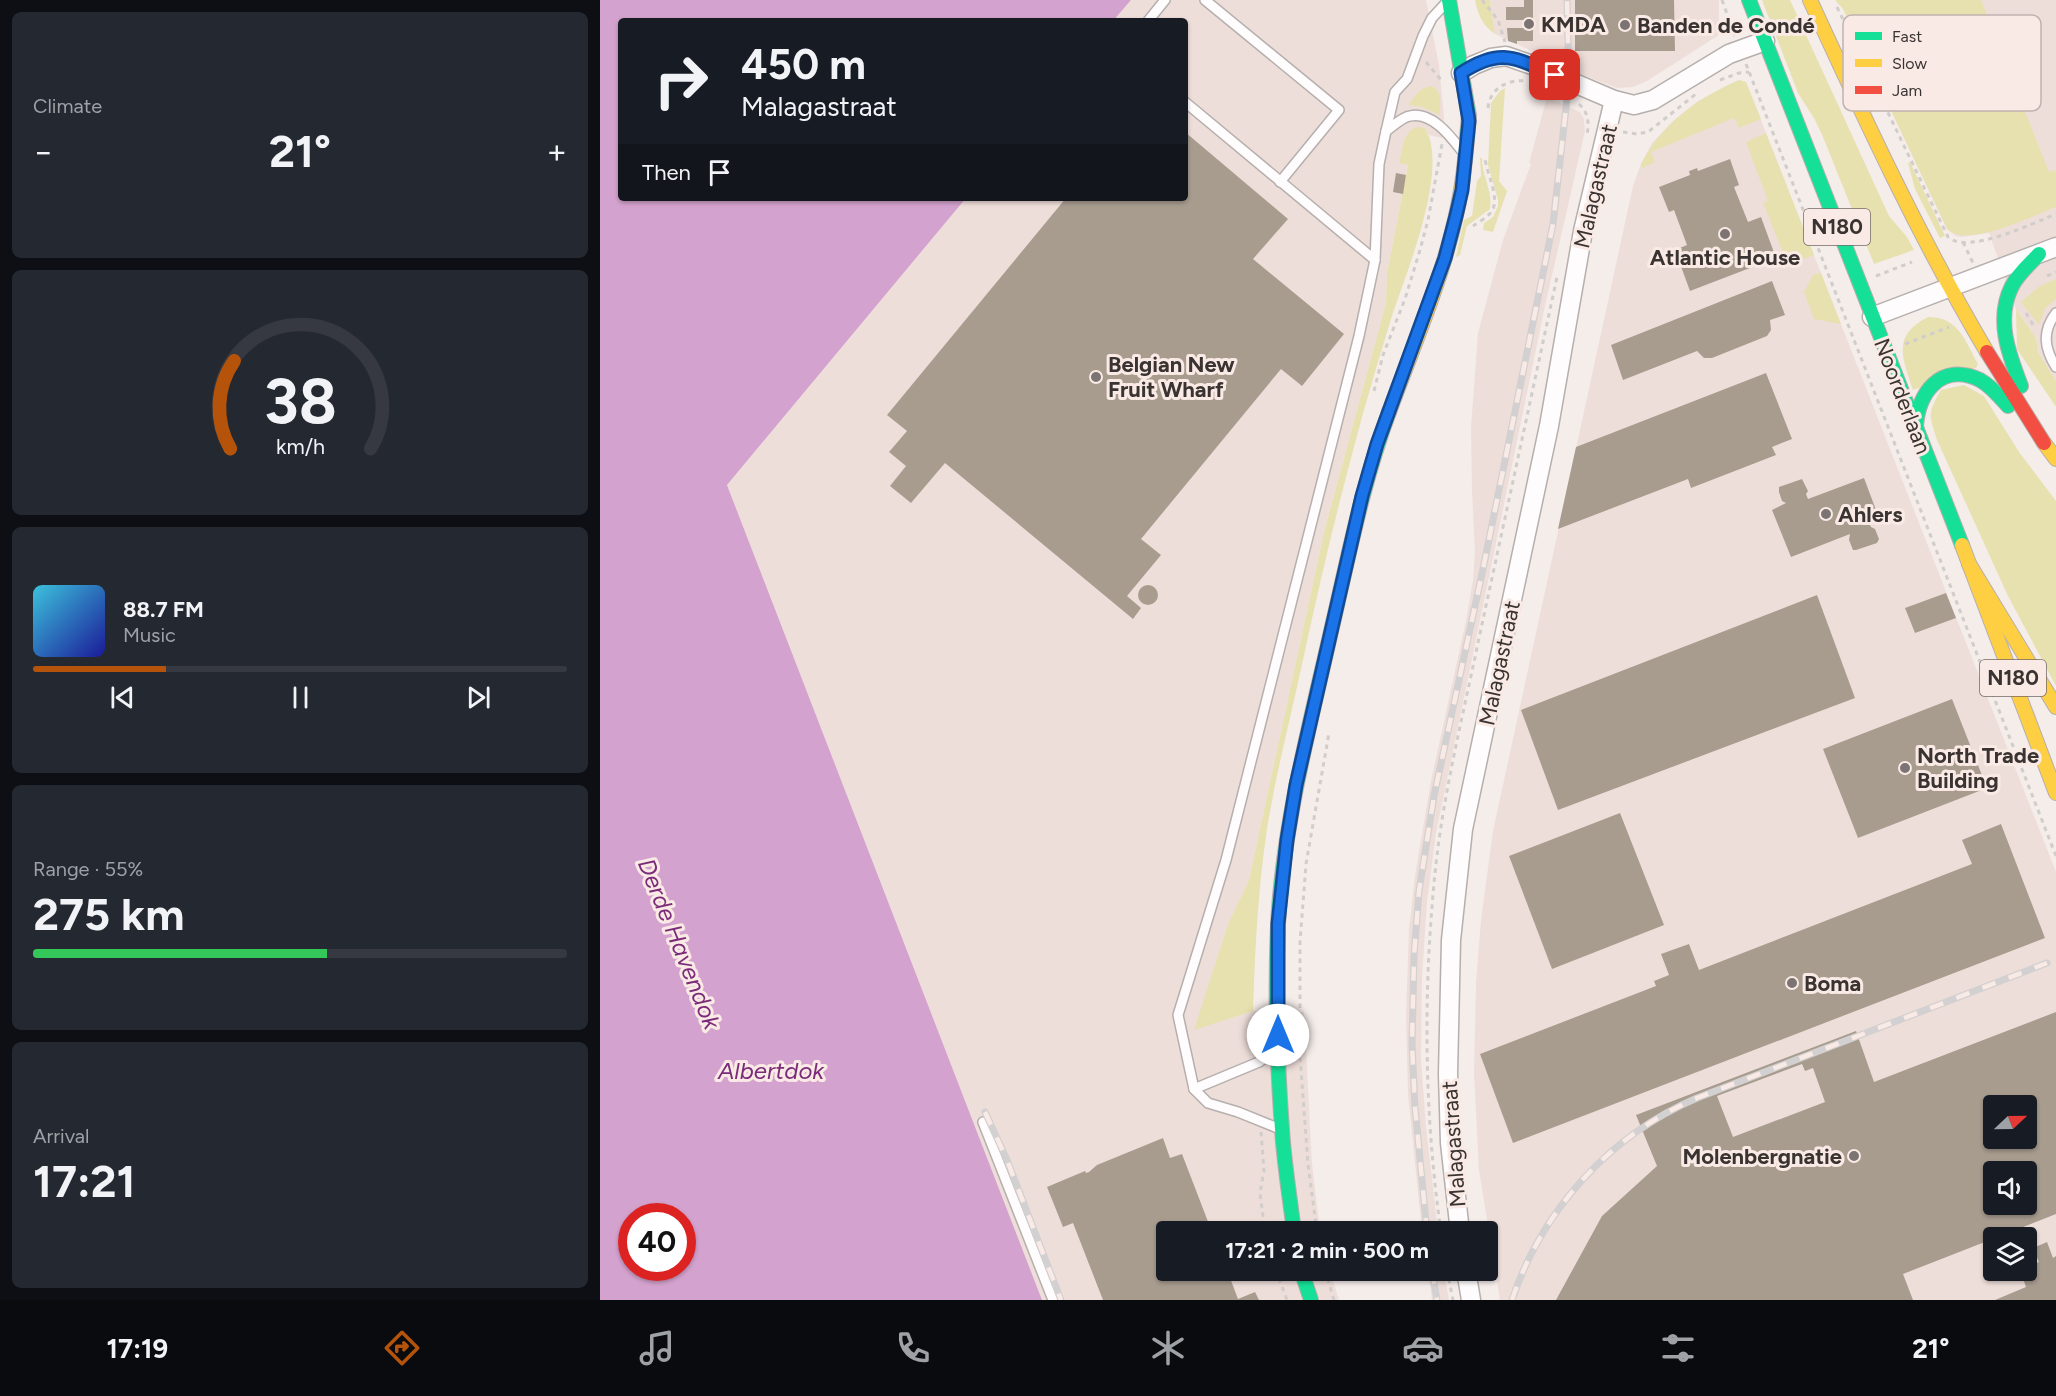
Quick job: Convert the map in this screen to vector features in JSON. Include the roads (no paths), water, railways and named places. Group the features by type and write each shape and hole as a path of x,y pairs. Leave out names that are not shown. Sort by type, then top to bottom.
{"main road":[{"path":"1293,1221 1282,1130 1278,1048 1278,924 1287,840 1296,785 1362,496 1377,444 1445,258 1462,190 1469,116 1449,0"},
{"name":"Noorderlaan","path":"1749,0 2056,793"},
{"path":"1810,0 1843,70"},
{"path":"1862,111 1908,209 1950,289 1999,375 2056,459"},
{"path":"2043,442 2011,361 2005,343 2004,326 2006,303 2013,284 2048,251"},
{"path":"1916,430 1919,403 1926,391 1936,381 1956,374 1980,380 1990,387 2043,442"},
{"path":"1969,564 2056,707"},
{"path":"1305,1281 1311,1300"}],"street":[{"name":"Malagastraat","path":"1461,73 1491,58 1506,56 1614,100 1634,105 1653,100 1700,70 1740,50 1765,41"},
{"name":"Malagastraat","path":"1459,1221 1450,1143 1448,1074 1451,940 1463,829 1549,426 1583,231 1614,100"},
{"path":"1872,317 2048,251"},
{"path":"1468,1281 1471,1300"}],"lane":[{"path":"1150,18 1165,0"},
{"path":"1205,0 1339,110 1280,182"},
{"path":"1282,1130 1208,1103 1194,1089 1178,1015 1226,860 1359,336 1375,260 1379,164 1395,92 1407,79 1432,18 1449,0"},
{"path":"1188,105 1375,260"},
{"path":"1386,131 1410,116 1428,118 1446,131 1466,155"},
{"path":"2056,313 2051,320 2045,342 2056,367"},
{"path":"1194,1089 1258,1062 1278,1048"},
{"path":"984,1122 1053,1300"}],"water":[{"name":"Albertdok","path":"600,0 1131,0 1116,18 618,18 618,201 964,201 727,485 1042,1300 600,1300"}],"railway":[{"path":"1426,1221 1415,1107 1412,1044 1414,956 1419,891 1434,796 1553,224 1569,81 1567,0"},
{"path":"1512,1300 1541,1236 1583,1179 1608,1154 1665,1114 1697,1098 2047,963"},
{"path":"985,1112 1007,1160 1061,1300"},
{"path":"1434,1281 1437,1300"}],"place":[{"name":"KMDA","path":"1529,24"},
{"name":"Banden de Condé","path":"1625,25"},
{"name":"Atlantic House","path":"1725,234"},
{"name":"Belgian New Fruit Wharf","path":"1096,377"},
{"name":"Ahlers","path":"1826,514"},
{"name":"North Trade Building","path":"1905,768"},
{"name":"Boma","path":"1792,983"},
{"name":"Molenbergnatie","path":"1854,1156"}],"water label":[{"name":"Derde Havendok","path":"679,944"}]}
